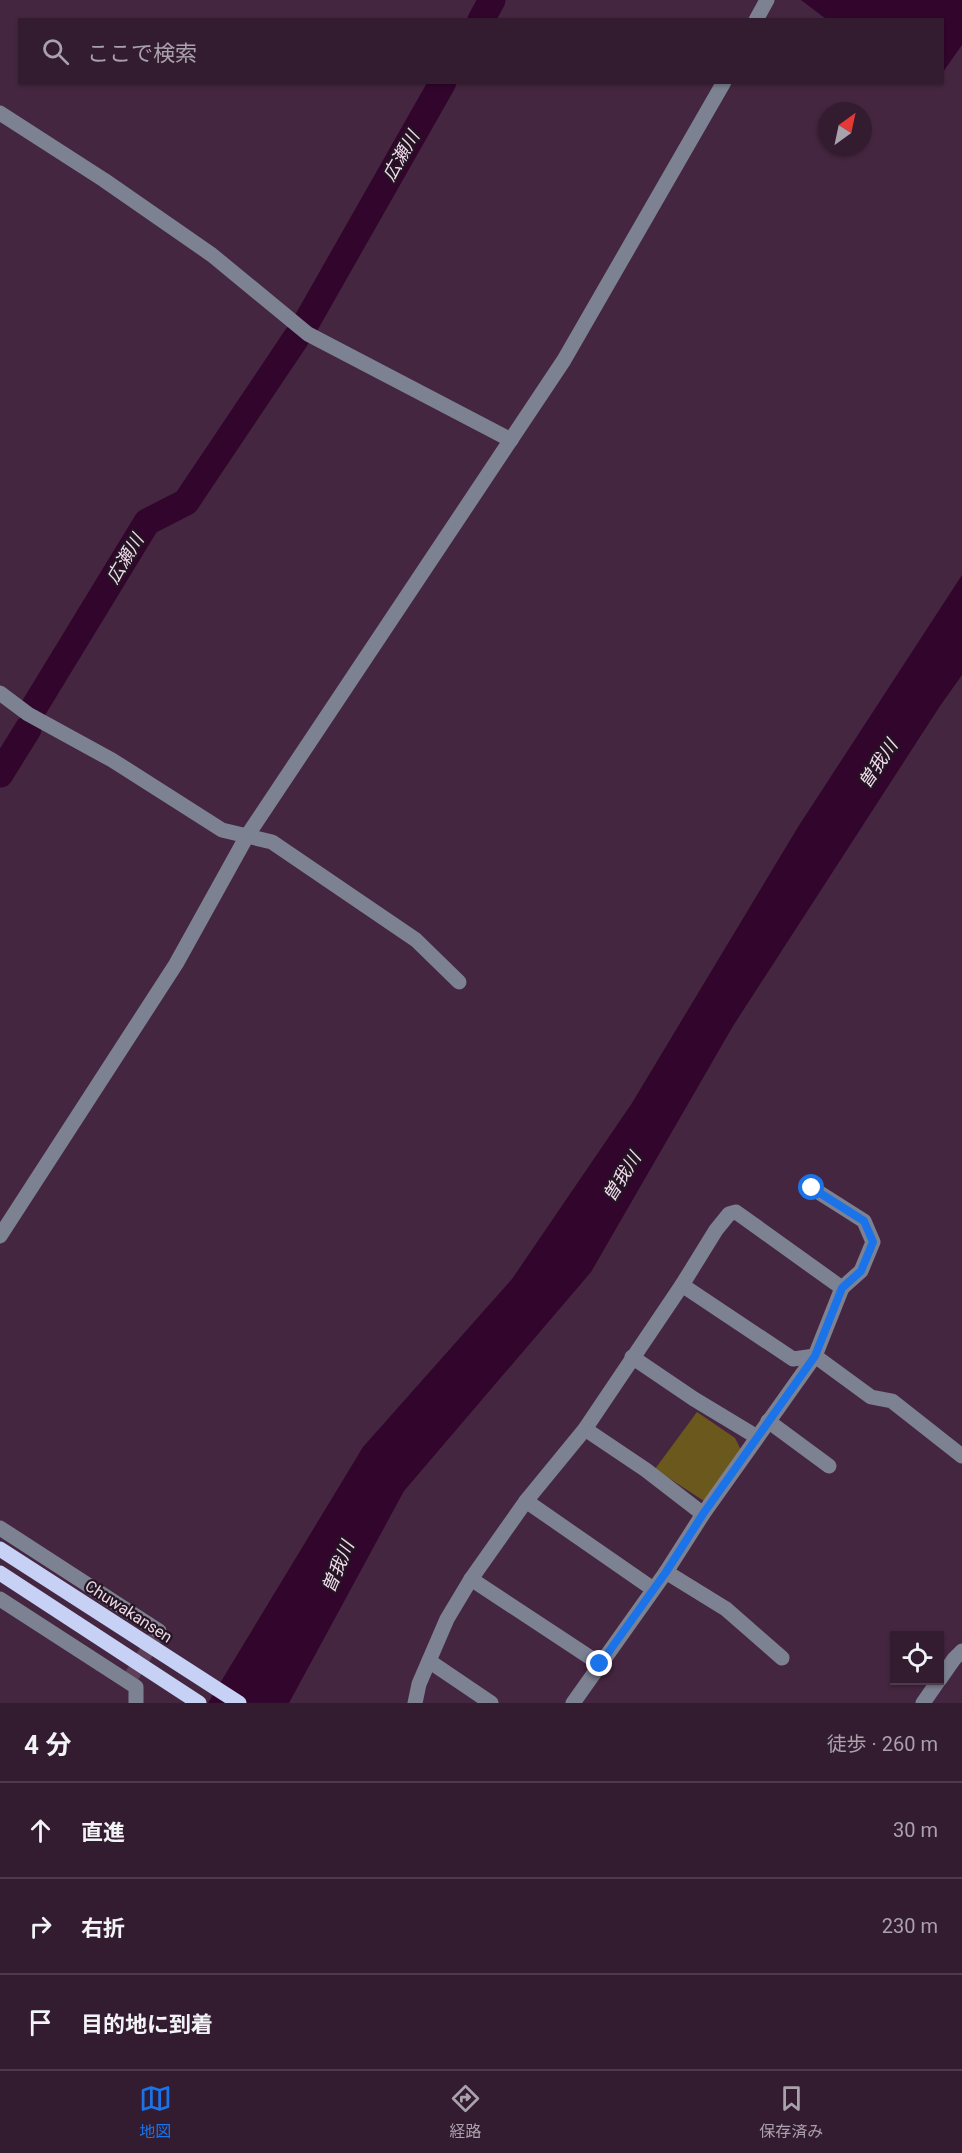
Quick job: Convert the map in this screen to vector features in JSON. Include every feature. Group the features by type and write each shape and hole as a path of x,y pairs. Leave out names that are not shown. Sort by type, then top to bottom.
{"main road":[{"name":"Chuwakansen","path":"0,1549 239,1703"},
{"path":"0,1573 200,1703"}],"street":[{"path":"757,18 767,0"},
{"path":"0,1236 176,964 247,836 564,360 723,84"},
{"path":"0,113 104,180 212,255 308,334 511,440"},
{"path":"0,693 28,714 112,760 222,830 272,842 416,940 459,982"},
{"path":"573,1703 815,1356 842,1288 861,1271 873,1242 864,1221 812,1188"},
{"path":"415,1703 419,1684 447,1619 471,1579 526,1502 585,1429 682,1285 716,1230 729,1214 736,1212 842,1288"},
{"path":"682,1285 793,1359 815,1356 871,1397 892,1401 962,1456"},
{"path":"632,1357 694,1399 757,1437"},
{"path":"768,1421 829,1466"},
{"path":"585,1429 646,1470 703,1514"},
{"path":"526,1502 653,1589"},
{"path":"0,1528 159,1631"},
{"path":"666,1572 726,1609 782,1658"},
{"path":"471,1579 600,1664"},
{"path":"0,1599 136,1687 136,1703"},
{"path":"944,1673 962,1651"},
{"path":"429,1661 491,1703"},
{"path":"923,1703 936,1685"}],"shaded area":[{"path":"697,1412 735,1438 742,1452 707,1503 655,1469"}],"water":[{"path":"801,0 962,0 962,45 944,71 944,18 825,18"},
{"name":"曽我川","path":"962,575 962,675 733,1026 591,1272 404,1491 289,1703 208,1703 363,1447 512,1279 632,1103 798,827"}],"waterway":[{"name":"広瀬川","path":"482,18 492,0"},
{"name":"広瀬川","path":"306,323 442,84"},
{"name":"広瀬川","path":"33,709 147,522 186,502 296,338"},
{"name":"広瀬川","path":"0,774 28,729"}],"tunnel":[{"path":"128,1682 159,1631"}],"route":[{"path":"600,1664 815,1356 842,1288 861,1271 873,1242 864,1221 812,1188"}]}
